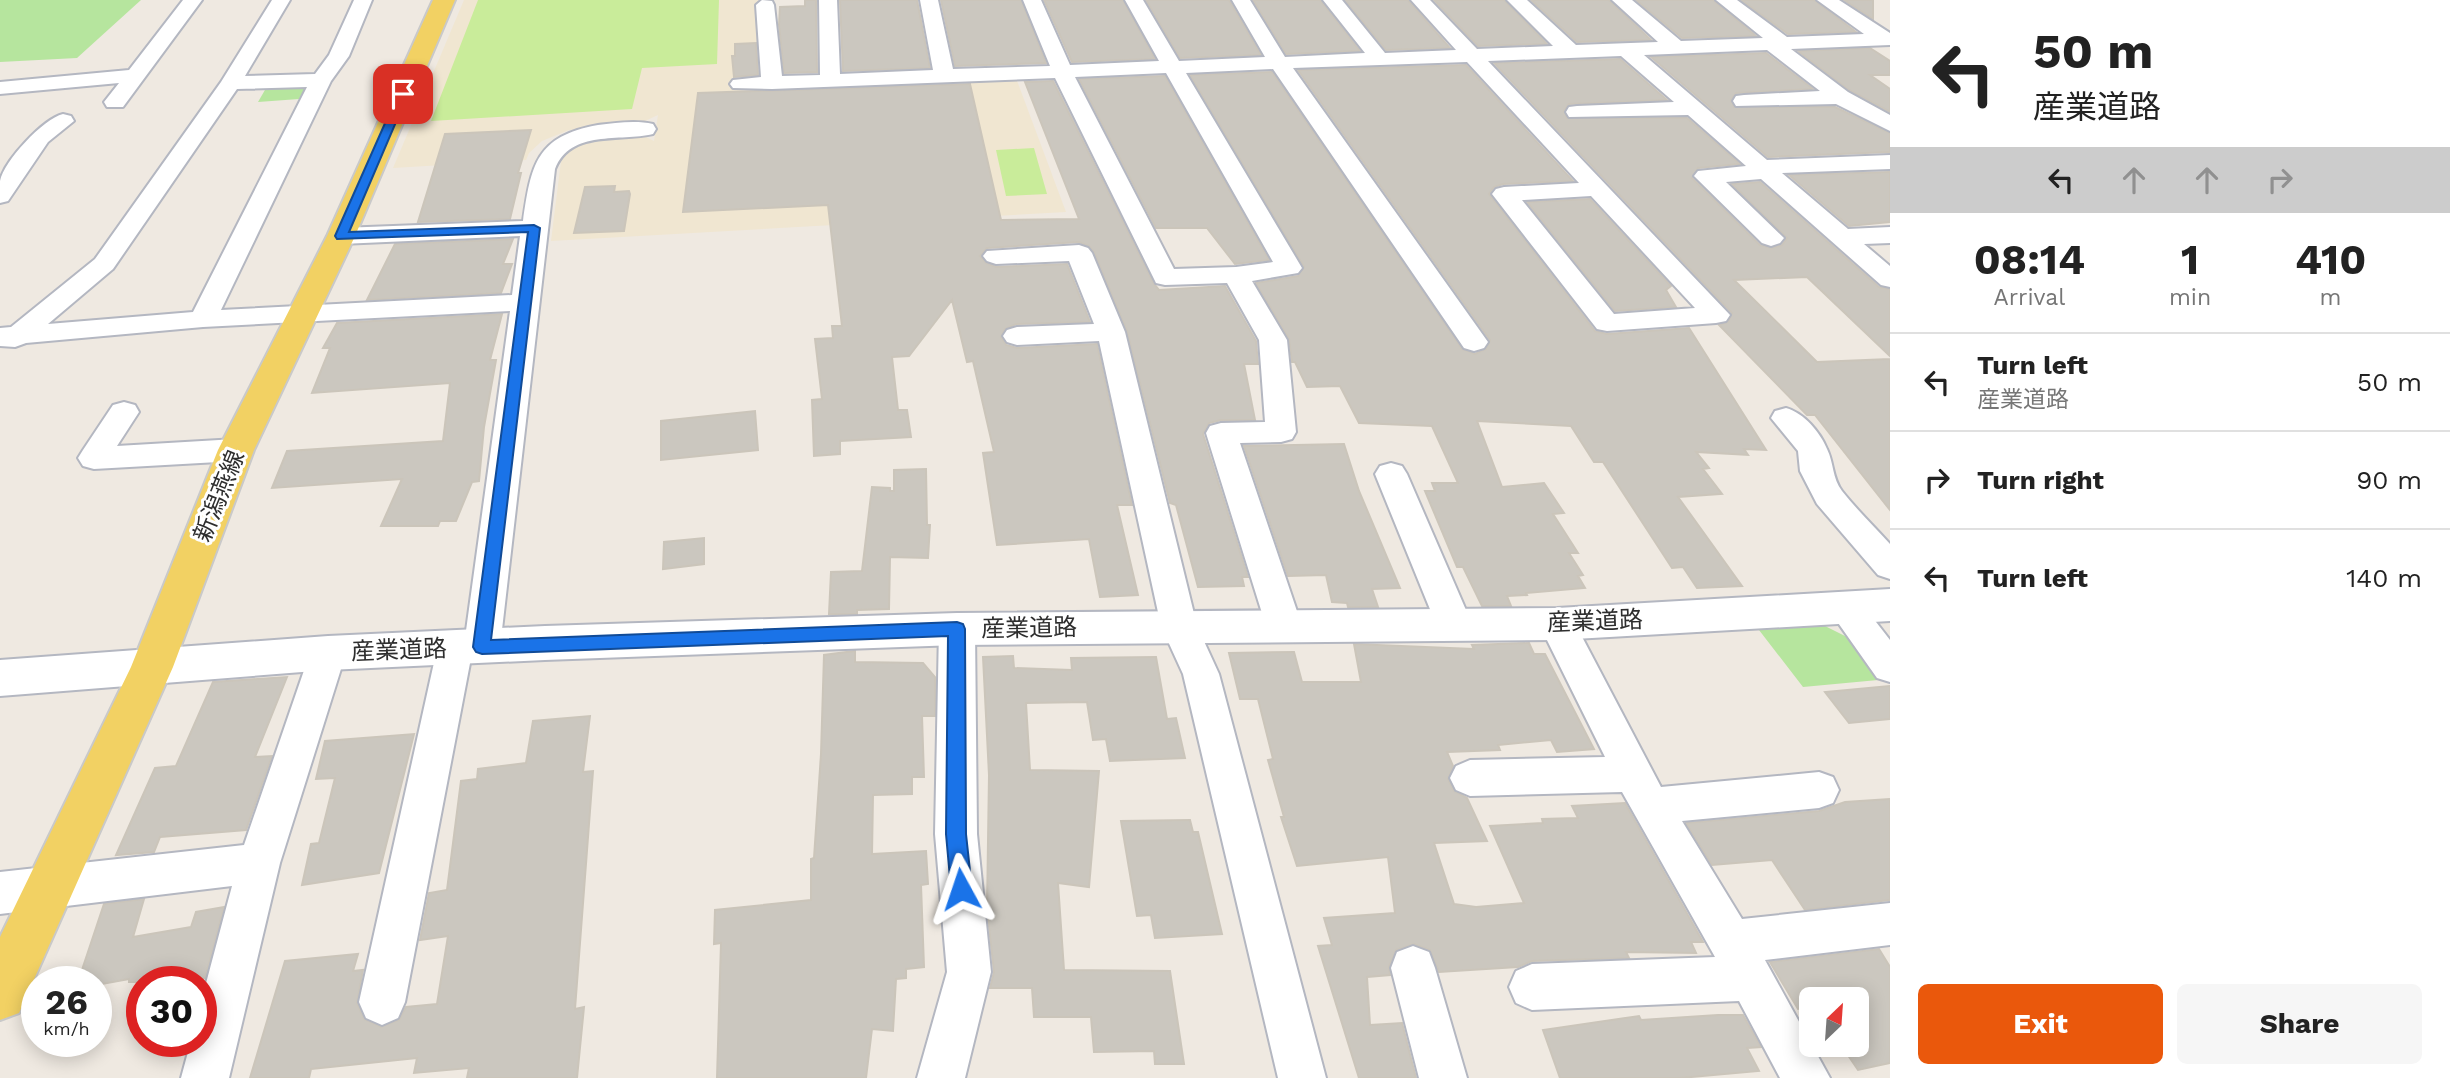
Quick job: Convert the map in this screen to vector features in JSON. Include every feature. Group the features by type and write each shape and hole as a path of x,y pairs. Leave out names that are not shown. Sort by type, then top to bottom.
{"main road":[{"name":"新潟燕線","path":"0,994 152,667 236,450 341,236 444,0"}],"street":[{"path":"115,102 193,0"},
{"path":"6,341 104,264 231,83 281,0"},
{"path":"203,319 321,80 340,56 363,0"},
{"path":"828,0 830,80"},
{"path":"929,0 944,76"},
{"path":"1032,0 1062,71 1165,277 1236,275 1289,268 1134,0"},
{"path":"1241,0 1279,63 1474,342"},
{"path":"1332,0 1380,59"},
{"path":"1420,0 1716,316 1607,323 1504,194 1597,189"},
{"path":"1516,0 1570,51"},
{"path":"1622,0 1676,47"},
{"path":"1725,0 1840,97 1890,124"},
{"path":"1826,0 1884,42"},
{"path":"765,5 772,83"},
{"path":"740,84 1777,43 1884,42"},
{"path":"1625,49 1890,279"},
{"path":"0,88 137,75"},
{"path":"231,83 321,80"},
{"path":"1744,101 1840,97"},
{"path":"1577,112 1693,108"},
{"path":"0,196 40,137 63,121"},
{"path":"383,1002 469,648 546,163 562,143 603,130 645,130"},
{"path":"1771,238 1706,176 1764,169 1890,162"},
{"path":"341,236 534,228"},
{"path":"1842,237 1890,236"},
{"path":"996,256 1079,253 1111,332 1179,626 1201,674 1302,1078"},
{"path":"1236,275 1273,340 1281,432 1221,433 1283,626"},
{"path":"6,341 203,319 525,302"},
{"path":"1017,337 1111,332"},
{"path":"124,412 94,458 236,450"},
{"path":"1786,418 1802,434 1813,452 1816,471 1828,496 1890,566"},
{"path":"1391,474 1454,624"},
{"name":"産業道路","path":"0,678 328,653 957,629 1557,624 1847,610 1890,605"},
{"path":"1847,610 1890,667"},
{"path":"1557,624 1642,790 1806,1078"},
{"path":"941,1078 969,972 956,834 957,629"},
{"path":"205,1078 259,863 328,653"},
{"path":"1470,778 1642,790 1819,790"},
{"path":"0,893 259,863"},
{"path":"1532,987 1740,960 1890,923"},
{"path":"1413,968 1443,1078"}],"shaded area":[{"path":"464,0 758,0 763,77 733,79 731,87 759,86 767,90 1016,78 1066,212 551,241 561,161 570,147 591,140 644,136 654,141 658,115 645,121 569,130 542,141 529,153 526,160 393,168"}],"green space":[{"path":"0,0 141,0 77,58 0,62"},
{"path":"478,0 719,0 717,64 642,68 632,109 431,121"},
{"path":"269,83 308,83 299,99 258,102"},
{"path":"1034,148 1047,194 1006,196 996,150"},
{"path":"1825,626 1853,640 1878,680 1803,687 1759,630"}],"building":[{"path":"805,0 816,0 817,72 784,73 780,7 805,6"},
{"path":"840,0 917,0 930,68 843,71"},
{"path":"941,0 1021,0 1046,63 955,66"},
{"path":"1044,0 1123,0 1155,59 1072,62"},
{"path":"1146,0 1229,0 1261,55 1180,58"},
{"path":"1253,0 1320,0 1360,51 1286,54"},
{"path":"1345,0 1408,0 1450,48 1386,50"},
{"path":"1434,0 1504,0 1547,44 1478,46"},
{"path":"1531,0 1609,0 1651,40 1577,42"},
{"path":"1636,0 1713,0 1756,36 1682,38"},
{"path":"1741,0 1814,0 1856,32 1788,34"},
{"path":"1844,0 1873,0 1873,19"},
{"path":"756,43 758,75 734,77 732,56 735,56 735,44"},
{"path":"1870,48 1890,61 1890,75 1870,75 1890,89 1890,112 1849,90 1798,51"},
{"path":"1766,53 1813,89 1736,93 1731,100 1734,107 1835,107 1890,133 1890,152 1768,157 1651,57"},
{"path":"1620,59 1667,100 1569,104 1564,111 1567,118 1687,118 1740,164 1698,168 1692,178 1760,245 1772,248 1782,245 1787,238 1732,184 1760,182 1879,287 1890,289 1890,356 1807,277 1734,280 1817,362 1890,359 1890,510 1815,415 1807,415 1719,325 1728,322 1732,313 1494,63"},
{"path":"1466,65 1573,181 1503,184 1494,187 1489,194 1595,331 1607,334 1689,328 1766,450 1744,449 1748,455 1696,452 1709,468 1703,469 1722,494 1678,497 1742,586 1697,588 1683,567 1672,568 1603,462 1594,462 1571,426 1477,421 1502,487 1544,483 1564,513 1553,514 1578,553 1569,553 1583,575 1578,576 1585,588 1507,596 1511,606 1482,606 1463,567 1457,567 1425,491 1435,491 1432,483 1458,483 1432,426 1359,423 1340,386 1307,387 1295,362 1292,362 1289,339 1256,283 1298,276 1304,267 1190,75 1272,72 1462,349 1475,354 1486,349 1490,340 1298,70"},
{"path":"1165,76 1269,260 1235,264 1207,228 1156,228 1079,79"},
{"path":"1053,81 1154,284 1159,290 1225,286 1256,341 1258,364 1244,364 1255,420 1221,420 1209,423 1203,434 1248,577 1242,577 1244,586 1198,587 1176,505 1170,503 1127,331 1094,252 1089,246 1079,242 987,248 980,256 986,263 996,267 1067,264 1090,322 1016,324 1005,329 1001,337 1006,345 1017,348 1097,344 1132,505 1117,505 1138,595 1100,597 1089,539 997,545 983,453 994,452 973,361 967,362 952,300 909,356 892,357 898,410 907,410 911,437 840,441 840,454 814,456 812,400 822,399 815,339 833,338 832,326 842,326 828,205 683,212 698,93 970,84 1001,220 1079,219 1025,82"},
{"path":"531,130 518,173 521,173 510,219 418,222 445,134"},
{"path":"1890,172 1890,222 1849,226 1789,175"},
{"path":"615,186 614,192 629,191 630,194 624,231 574,233 585,187"},
{"path":"1590,199 1671,286 1666,290 1676,307 1615,311 1527,202"},
{"path":"513,239 503,264 512,264 501,293 367,300 395,244"},
{"path":"502,314 490,360 496,360 484,427 479,481 472,482 456,521 440,521 438,526 381,526 402,479 272,488 287,451 443,441 450,383 312,393 330,348 323,348 337,323"},
{"path":"755,411 758,450 661,460 661,421"},
{"path":"1344,444 1359,491 1400,588 1372,589 1378,607 1348,607 1347,603 1332,602 1326,575 1288,576 1244,446"},
{"path":"926,469 927,525 930,525 928,558 890,557 889,609 857,610 857,614 829,614 831,572 862,571 872,487 890,488 890,491 894,491 894,470"},
{"path":"704,538 704,564 663,569 664,542"},
{"path":"1529,643 1534,654 1545,654 1594,749 1557,752 1551,740 1498,745 1500,750 1447,752 1453,766 1448,779 1454,791 1467,798 1487,841 1434,843 1454,904 1476,907 1524,903 1490,826 1543,823 1542,819 1578,818 1572,806 1625,803 1703,942 1691,942 1696,953 1626,952 1629,958 1532,961 1518,967 1439,972 1430,950 1414,944 1396,950 1389,967 1390,975 1367,977 1370,1025 1402,1023 1416,1078 1359,1078 1318,946 1332,945 1324,918 1395,913 1388,857 1297,866 1281,817 1284,817 1268,760 1273,759 1258,699 1240,699 1229,653 1294,652 1302,682 1361,682 1354,644 1474,649 1472,645"},
{"path":"855,651 855,662 923,663 935,677 935,716 922,716 924,777 912,777 912,794 873,795 872,854 926,851 928,884 921,885 924,967 906,969 906,978 896,979 893,1031 872,1029 866,1078 717,1078 721,943 714,944 715,910 811,900 811,859 814,858 821,754 824,655"},
{"path":"1013,656 1014,668 1072,670 1071,658 1156,657 1167,719 1176,718 1185,758 1110,761 1106,739 1093,740 1087,702 1026,703 1030,770 1099,771 1089,887 1058,883 1064,970 1170,971 1184,1064 1155,1064 1154,1051 1094,1052 1091,1017 1034,1017 1032,988 990,988 994,972 987,909 989,775 983,657"},
{"path":"287,677 255,757 272,756 246,830 160,837 154,852 116,855 155,768 176,766 213,682"},
{"path":"1890,686 1890,719 1849,723 1825,692"},
{"path":"590,716 583,772 593,771 575,1009 584,1007 577,1078 467,1078 469,1068 414,1073 417,1058 311,1069 309,1078 250,1078 285,961 358,954 353,971 363,970 357,1003 364,1019 381,1027 399,1020 406,1007 437,1004 448,936 420,940 429,893 447,890 461,781 477,779 478,769 526,763 533,721"},
{"path":"414,734 379,873 302,885 311,844 319,843 335,778 316,779 325,741"},
{"path":"1890,799 1890,900 1805,910 1772,860 1712,865 1686,823 1819,811 1845,802"},
{"path":"1190,820 1193,832 1198,832 1222,934 1155,938 1151,915 1137,916 1121,821"},
{"path":"144,899 133,937 191,927 196,912 224,907 208,966 126,966 126,980 112,982 112,966 83,966 104,904"},
{"path":"1879,949 1890,967 1890,1063 1858,1070 1849,1057 1869,1057 1869,987 1799,987 1798,1009 1770,962"},
{"path":"1743,1015 1761,1047 1747,1048 1759,1071 1680,1078 1560,1078 1543,1030 1639,1016 1641,1020"}],"route":[{"path":"403,94 341,236 534,228 482,647 957,629 956,834 961,889"}]}
